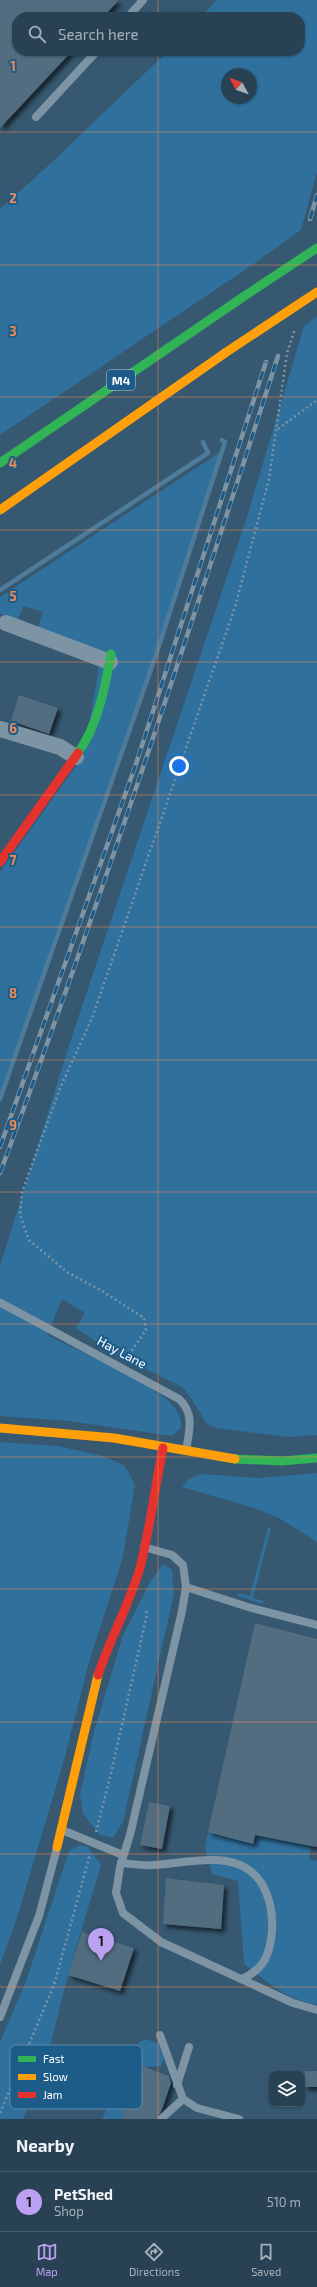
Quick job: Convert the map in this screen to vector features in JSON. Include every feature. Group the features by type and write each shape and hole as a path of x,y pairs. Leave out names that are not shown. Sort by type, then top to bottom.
{"main road":[{"name":"M4","path":"0,463 317,248"},
{"path":"0,510 225,353 317,292"},
{"path":"0,862 84,744 93,725 105,690 110,658"},
{"path":"0,1428 81,1434 186,1452 245,1460 317,1458"},
{"path":"57,1847 96,1681 109,1643 130,1598 144,1547 164,1448"}],"street":[{"path":"6,623 110,658"},
{"path":"0,730 60,747 76,757"}],"lane":[{"path":"132,12 143,0"},
{"path":"36,117 91,56"},
{"name":"Hay Lane","path":"1,1303 121,1366 178,1399 187,1406 190,1423 186,1452"},
{"path":"144,1547 172,1555 183,1565 186,1587 173,1653 130,1835 122,1859 116,1893 123,1914 161,1942 293,2002 317,2010"},
{"path":"186,1587 248,1607 317,1625"},
{"path":"61,1830 122,1859 152,1865 227,1860 252,1871 267,1892 273,1923 271,1945 263,1965 257,1971 242,1979"},
{"path":"0,2017 39,1916 57,1847"},
{"path":"160,2035 183,2099 197,2108 239,2119"},
{"path":"177,2085 189,2047"},
{"path":"161,2119 183,2099"}],"path":[{"path":"121,1366 146,1330 144,1318 102,1291 67,1272 29,1240 20,1215 22,1192 61,1086 92,1018 235,608 269,479 278,429 287,353 297,324"},
{"path":"278,429 317,400"}],"shaded area":[{"path":"217,0 317,0 317,172 301,230 255,263 0,435 0,209 50,164 163,56 305,56 305,12 206,12"},
{"path":"317,317 317,1435 288,1437 216,1428 206,1423 191,1398 182,1387 111,1352 76,1328 85,1313 62,1299 47,1335 146,1385 172,1404 180,1418 181,1428 172,1436 69,1421 0,1416 0,1266 74,1030 246,520 304,326"},
{"path":"222,451 156,655 0,1099 0,872 84,755 101,653 37,630 43,612 24,606 18,619 0,614 0,597"},
{"path":"0,1442 58,1446 103,1456 125,1466 135,1485 123,1557 89,1662 64,1760 16,1921 0,1965"},
{"path":"317,1473 317,1542 279,1518 254,1508 182,1487 188,1480 200,1474 258,1478"},
{"path":"268,1527 271,1528 253,1598 264,1601 263,1604 238,1596 239,1593 250,1596"},
{"path":"163,1564 172,1570 174,1593 123,1822 113,1838 100,1835 83,1814 80,1794 94,1732 122,1638 150,1582"},
{"path":"208,1832 255,1835 311,1845 309,1859 317,1861 317,2004 288,1995 244,1964 238,1881 212,1874 205,1848"},
{"path":"80,1845 88,1847 101,1865 68,1975 50,2045 10,2045 10,2109 27,2109 23,2119 0,2119 0,2042 26,1981 69,1851"},
{"path":"145,2039 158,2043 164,2058 161,2066 142,2067 142,2045 137,2045"},
{"path":"107,2109 126,2109 122,2119 102,2119"}],"building":[{"path":"0,0 119,0 108,12 12,12 12,56 67,56 0,128"},
{"path":"19,695 58,708 49,734 11,721"},
{"path":"255,1623 317,1639 317,1847 255,1835 253,1844 208,1832"},
{"path":"149,1802 170,1806 162,1849 140,1845"},
{"path":"166,1878 224,1885 221,1929 163,1924"},
{"path":"82,1932 134,1948 120,1991 68,1975"},
{"path":"142,2066 169,2076 171,2083 161,2112 156,2119 122,2119 126,2109 142,2109"},
{"path":"305,2071 317,2071 317,2087 305,2087"}],"waterway":[{"path":"0,1099 156,655 225,442 222,440"},
{"path":"0,590 208,453 203,442"}],"railway":[{"path":"310,219 317,195"},
{"path":"0,1173 144,766 278,356"},
{"path":"0,1147 136,764 266,362"}],"traffic: fast":[{"path":"243,297 317,248"},
{"path":"0,463 243,297"},
{"path":"78,753 96,718 111,654"},
{"path":"235,1459 282,1461 317,1458"}],"traffic: slow":[{"path":"225,353 317,292"},
{"path":"0,510 225,353"},
{"path":"0,1428 114,1438 235,1459"},
{"path":"57,1847 98,1675"}],"traffic: jam":[{"path":"0,862 78,753"},
{"path":"98,1675 136,1582 147,1538 163,1448"}],"place":[{"name":"PetShed","path":"101,1961"}]}
